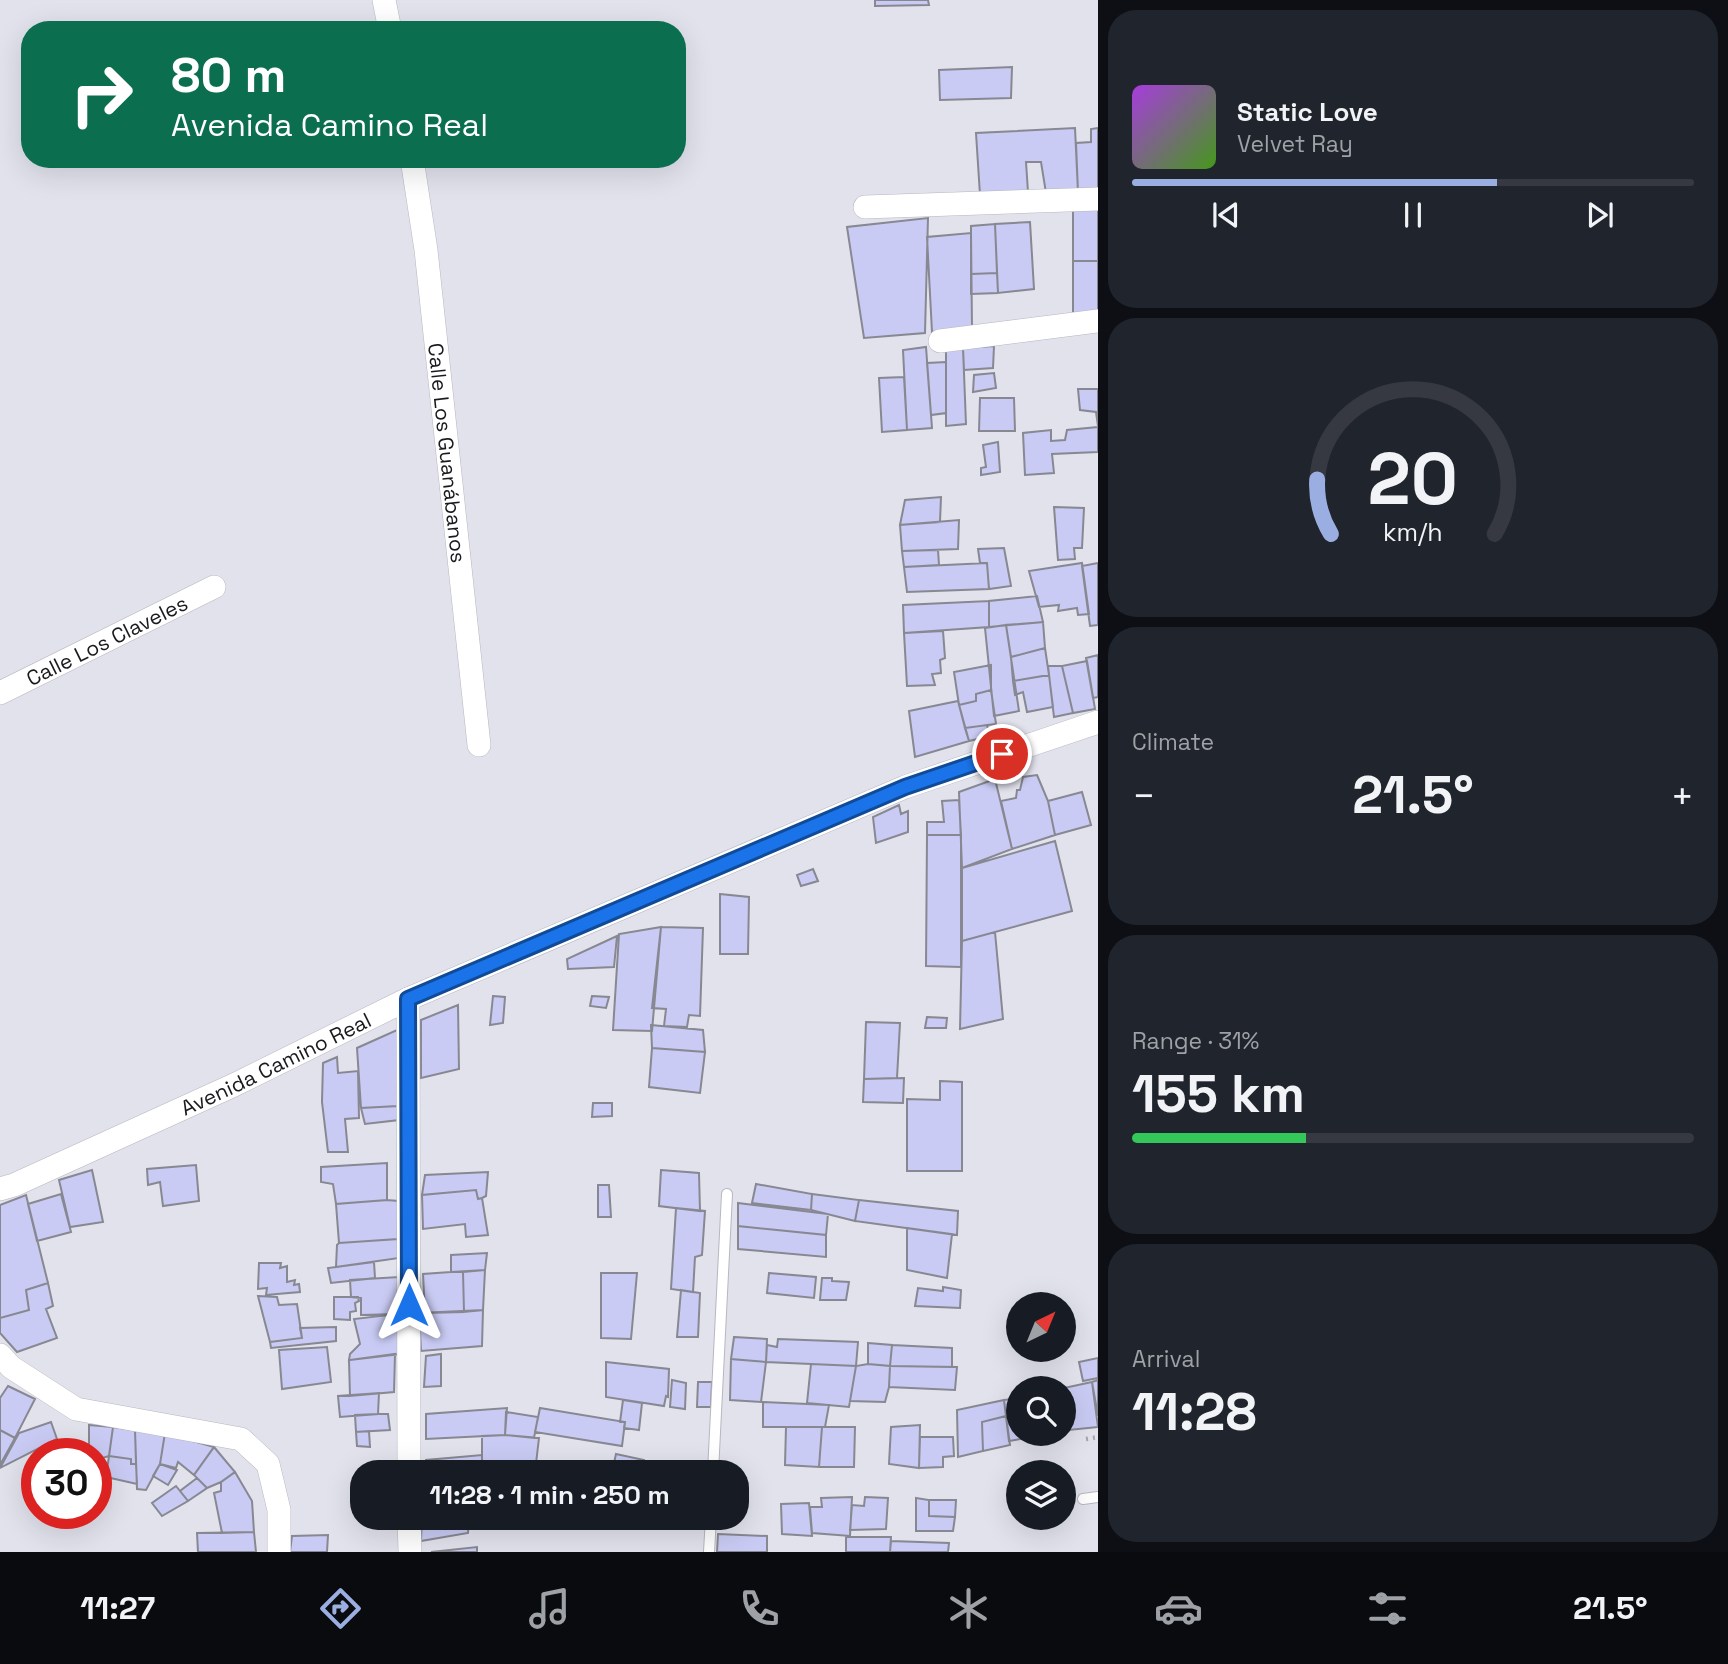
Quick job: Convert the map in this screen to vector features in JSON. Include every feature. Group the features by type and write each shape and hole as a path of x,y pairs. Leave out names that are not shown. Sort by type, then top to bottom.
{"street":[{"path":"384,0 388,21"},
{"name":"Calle Los Guanábanos","path":"413,168 426,250 478,745"},
{"path":"865,207 1098,199"},
{"path":"940,341 1098,321"},
{"name":"Calle Los Claveles","path":"0,693 214,587"},
{"name":"Avenida Camino Real","path":"0,1189 234,1085 408,999 905,787 1098,722"},
{"path":"408,999 409,1460"},
{"path":"0,1355 11,1367 76,1409 241,1439 268,1464 279,1510 279,1552"},
{"path":"409,1530 410,1552"}],"lane":[{"path":"714,1460 727,1194"},
{"path":"1083,1499 1098,1497"},
{"path":"709,1552 710,1530"}],"path":[{"path":"1086,1439 1098,1437"}],"building":[{"path":"875,0 928,0 929,5 875,6"},
{"path":"1012,67 1011,98 940,100 939,70"},
{"path":"1075,128 1078,192 1046,193 1041,162 1026,162 1028,192 980,195 976,133"},
{"path":"1098,128 1098,190 1078,192 1076,143 1091,142 1091,129"},
{"path":"1073,209 1098,209 1098,261 1073,261"},
{"path":"928,218 925,333 864,338 847,227"},
{"path":"1030,222 1034,289 998,293 995,224"},
{"path":"995,224 997,273 971,274 971,226"},
{"path":"971,233 972,328 932,332 927,237"},
{"path":"1073,261 1098,261 1098,316 1073,319"},
{"path":"997,273 998,293 971,294 971,274"},
{"path":"994,346 993,368 964,370 963,348"},
{"path":"926,347 932,428 907,430 903,350"},
{"path":"963,348 966,424 946,426 946,350"},
{"path":"946,362 946,413 931,415 927,363"},
{"path":"994,373 996,388 973,392 974,375"},
{"path":"904,377 907,430 882,432 879,378"},
{"path":"1078,389 1098,389 1098,426 1096,412 1080,410"},
{"path":"980,398 1014,398 1015,431 979,431"},
{"path":"1098,427 1098,452 1052,454 1054,473 1025,475 1023,433 1051,430 1051,441 1065,440 1067,430"},
{"path":"998,442 1000,472 981,475 981,468 986,467 983,445"},
{"path":"941,497 940,522 900,525 905,500"},
{"path":"1054,507 1084,508 1082,548 1074,548 1075,559 1058,560"},
{"path":"959,520 958,549 902,551 900,525"},
{"path":"1004,548 1011,586 989,589 987,563 980,563 978,549"},
{"path":"938,550 939,565 904,567 902,551"},
{"path":"987,563 989,589 907,592 904,567"},
{"path":"1082,563 1089,614 1078,615 1077,608 1058,611 1059,605 1039,607 1029,571"},
{"path":"1098,563 1098,625 1090,626 1082,566"},
{"path":"1037,596 1043,622 989,627 989,601"},
{"path":"989,601 989,627 904,633 903,605"},
{"path":"1043,622 1045,648 1011,657 1006,625"},
{"path":"1006,625 1019,711 994,716 985,628"},
{"path":"943,631 945,658 940,660 941,673 932,674 935,685 907,686 904,633"},
{"path":"1045,648 1049,675 1013,681 1011,657"},
{"path":"1098,655 1098,697 1093,698 1086,658"},
{"path":"1087,661 1095,709 1073,713 1062,666"},
{"path":"991,665 991,690 976,694 976,701 959,705 954,672"},
{"path":"1048,666 1062,666 1073,713 1054,717"},
{"path":"1049,675 1053,707 1027,712 1023,692 1015,695 1013,681"},
{"path":"991,690 996,724 965,728 959,705 976,701 976,694"},
{"path":"958,701 969,741 915,757 909,711"},
{"path":"987,725 990,736 969,741 965,728"},
{"path":"1037,775 1048,801 1055,835 1012,849 1001,801 1016,798 1023,777"},
{"path":"995,779 1012,849 962,868 959,792"},
{"path":"1082,792 1091,825 1055,835 1048,801"},
{"path":"959,800 961,835 927,835 927,822 944,822 942,801"},
{"path":"899,805 901,814 908,811 908,832 876,843 873,817"},
{"path":"927,835 961,835 961,967 926,966"},
{"path":"1055,841 1072,911 962,941 962,868"},
{"path":"813,869 818,881 801,886 797,875"},
{"path":"720,894 749,897 748,954 720,954"},
{"path":"661,927 703,928 700,1016 689,1015 687,1027 664,1026 666,1009 652,1008"},
{"path":"661,927 652,1031 613,1030 619,934"},
{"path":"995,932 1003,1019 960,1029 962,941"},
{"path":"617,936 614,967 568,969 567,959"},
{"path":"493,996 505,997 503,1023 490,1025"},
{"path":"592,996 609,997 606,1008 590,1006"},
{"path":"458,1005 459,1069 421,1078 421,1020"},
{"path":"927,1017 947,1018 946,1028 925,1028"},
{"path":"866,1022 900,1023 897,1078 864,1079"},
{"path":"651,1025 703,1030 705,1052 652,1048"},
{"path":"397,1030 398,1106 361,1108 357,1048"},
{"path":"652,1048 705,1052 700,1093 649,1087"},
{"path":"337,1057 338,1073 358,1071 359,1118 345,1119 348,1152 328,1152 322,1102 323,1063"},
{"path":"904,1078 903,1103 863,1102 864,1079"},
{"path":"940,1081 962,1082 962,1171 907,1171 907,1099 940,1100"},
{"path":"593,1103 612,1103 612,1116 592,1117"},
{"path":"398,1106 399,1120 365,1124 361,1108"},
{"path":"387,1163 387,1200 336,1204 333,1184 321,1182 321,1167"},
{"path":"196,1165 199,1201 163,1206 160,1182 148,1185 147,1169"},
{"path":"92,1170 103,1222 70,1227 59,1180"},
{"path":"661,1170 699,1173 700,1211 659,1206"},
{"path":"488,1172 486,1196 482,1198 478,1199 476,1190 422,1195 425,1175"},
{"path":"756,1184 812,1194 811,1210 752,1203"},
{"path":"598,1185 609,1185 611,1217 598,1217"},
{"path":"476,1190 478,1199 482,1198 488,1235 466,1237 465,1224 423,1229 422,1195"},
{"path":"61,1194 71,1232 37,1241 28,1204"},
{"path":"812,1194 859,1200 855,1221 811,1210"},
{"path":"26,1195 48,1283 26,1290 29,1310 0,1318 0,1205"},
{"path":"859,1200 958,1211 957,1235 855,1221"},
{"path":"398,1201 398,1239 339,1243 336,1204"},
{"path":"738,1203 828,1214 826,1235 738,1226"},
{"path":"676,1208 705,1211 702,1255 695,1257 693,1292 671,1289"},
{"path":"738,1226 826,1235 826,1257 738,1249"},
{"path":"907,1228 952,1234 947,1278 907,1270"},
{"path":"398,1239 399,1258 336,1267 339,1243"},
{"path":"487,1253 485,1270 451,1272 451,1255"},
{"path":"374,1262 375,1278 331,1283 328,1268"},
{"path":"259,1263 281,1263 280,1268 287,1266 287,1282 295,1280 294,1285 299,1284 300,1292 266,1295 267,1288 258,1289"},
{"path":"485,1270 483,1310 464,1312 463,1272"},
{"path":"463,1272 464,1312 425,1313 423,1274"},
{"path":"601,1273 637,1273 631,1339 601,1338"},
{"path":"769,1273 816,1277 814,1298 767,1293"},
{"path":"399,1277 397,1314 361,1315 361,1298 351,1297 350,1280"},
{"path":"822,1278 849,1282 846,1300 820,1300"},
{"path":"48,1283 53,1306 46,1309 57,1338 17,1352 0,1333 0,1318 29,1310 26,1290"},
{"path":"943,1287 961,1290 960,1308 915,1306 918,1288 943,1291"},
{"path":"681,1290 700,1293 698,1337 677,1337"},
{"path":"258,1296 277,1297 279,1305 297,1304 302,1338 270,1342"},
{"path":"334,1297 358,1297 359,1301 355,1303 356,1311 350,1312 350,1320 334,1319"},
{"path":"483,1310 482,1346 421,1351 419,1313"},
{"path":"397,1314 400,1354 349,1360 350,1354 360,1344 354,1319"},
{"path":"336,1327 336,1341 271,1348 270,1342 302,1338 300,1328"},
{"path":"734,1337 767,1339 766,1362 731,1359"},
{"path":"778,1339 858,1342 856,1366 766,1362 767,1345 777,1347"},
{"path":"868,1343 892,1345 890,1366 868,1364"},
{"path":"892,1345 952,1348 952,1367 890,1366"},
{"path":"327,1347 331,1382 282,1389 279,1350"},
{"path":"395,1354 394,1392 350,1396 349,1360"},
{"path":"441,1354 441,1386 424,1387 426,1356"},
{"path":"1098,1358 1098,1378 1083,1381 1079,1362"},
{"path":"731,1359 766,1362 761,1402 730,1400"},
{"path":"606,1362 669,1369 668,1397 666,1396 664,1406 606,1397"},
{"path":"811,1364 856,1366 849,1407 807,1403"},
{"path":"856,1366 890,1366 885,1402 850,1401"},
{"path":"890,1366 957,1367 955,1390 889,1387"},
{"path":"672,1380 686,1383 685,1409 670,1407"},
{"path":"1098,1380 1098,1416 1092,1382"},
{"path":"698,1382 712,1382 711,1407 697,1407"},
{"path":"1092,1382 1098,1427 1076,1429 1076,1385"},
{"path":"8,1386 35,1399 15,1438 0,1430 0,1398"},
{"path":"379,1393 378,1414 340,1417 338,1396"},
{"path":"623,1400 642,1403 639,1430 624,1428 625,1422 620,1422"},
{"path":"1004,1400 1006,1416 982,1422 983,1451 958,1457 957,1410"},
{"path":"763,1402 829,1405 825,1427 763,1427"},
{"path":"507,1408 505,1435 426,1439 426,1414"},
{"path":"540,1408 625,1422 622,1446 535,1432"},
{"path":"506,1412 538,1417 534,1438 505,1435"},
{"path":"388,1414 390,1430 356,1432 355,1415"},
{"path":"1006,1416 1006,1446 983,1451 982,1422"},
{"path":"51,1422 57,1438 21,1438 21,1457 0,1468 19,1433"},
{"path":"89,1425 113,1427 111,1438 89,1438"},
{"path":"920,1425 919,1468 889,1464 891,1427"},
{"path":"113,1427 135,1430 136,1464 131,1464 131,1459 112,1456"},
{"path":"786,1427 822,1427 819,1467 785,1465"},
{"path":"822,1427 855,1427 854,1467 819,1467"},
{"path":"0,1430 15,1438 0,1465"},
{"path":"135,1430 165,1433 160,1464 146,1490 137,1489"},
{"path":"369,1431 370,1447 357,1446 356,1432"},
{"path":"165,1433 214,1447 194,1475 178,1462 176,1468 160,1464"},
{"path":"482,1436 539,1438 536,1460 482,1460"},
{"path":"920,1437 953,1437 954,1456 943,1457 943,1467 919,1468"},
{"path":"214,1447 235,1472 207,1488 194,1475"},
{"path":"616,1454 644,1460 615,1460"},
{"path":"482,1455 482,1460 426,1460"},
{"path":"112,1456 131,1459 131,1464 136,1464 137,1484 112,1478"},
{"path":"160,1464 177,1470 168,1485 153,1476"},
{"path":"235,1472 252,1501 254,1532 222,1533 214,1493 221,1491 221,1482"},
{"path":"197,1478 207,1488 188,1501 180,1491"},
{"path":"176,1486 188,1501 162,1516 152,1503"},
{"path":"852,1497 850,1536 812,1533 810,1507 822,1507 821,1498"},
{"path":"865,1497 888,1498 886,1529 850,1530 852,1505 864,1506"},
{"path":"916,1498 929,1500 929,1516 955,1517 953,1531 916,1531"},
{"path":"929,1500 956,1500 955,1517 929,1516"},
{"path":"809,1503 812,1536 782,1534 781,1504"},
{"path":"421,1530 468,1530 468,1533 421,1541"},
{"path":"254,1532 256,1552 198,1552 197,1533"},
{"path":"718,1534 767,1536 767,1552 717,1552"},
{"path":"328,1535 327,1552 290,1552 292,1536"},
{"path":"846,1537 891,1537 890,1552 846,1552"},
{"path":"891,1541 949,1543 948,1552 890,1552"},
{"path":"477,1547 477,1552 431,1552"}],"route":[{"path":"409,1305 408,999 905,787 1002,754"}]}
